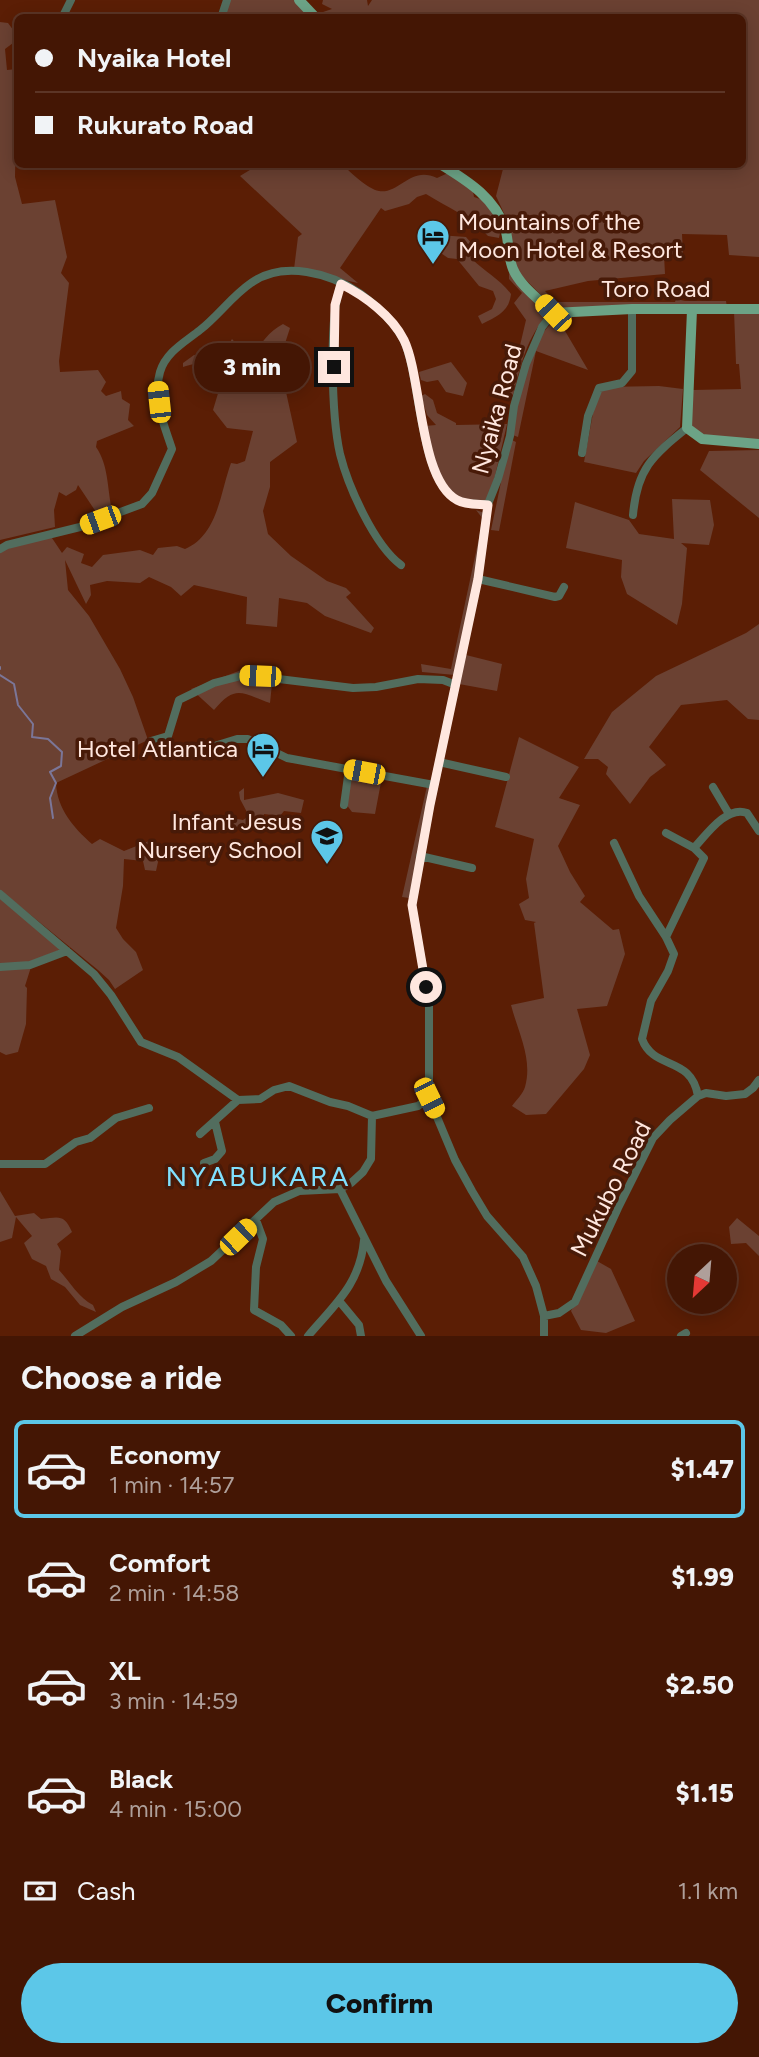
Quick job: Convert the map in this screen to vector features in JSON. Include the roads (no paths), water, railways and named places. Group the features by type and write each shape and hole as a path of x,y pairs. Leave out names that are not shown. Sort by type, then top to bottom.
{"main road":[{"path":"298,1 312,14"},
{"path":"445,168 488,199 500,215 513,270 553,313"},
{"name":"Toro Road","path":"553,313 632,309 759,309"},
{"path":"692,310 687,428 702,439 759,444"}],"street":[{"path":"64,14 71,0"},
{"path":"0,549 80,527 135,508 148,499 172,449 160,419 157,385 163,365 172,351 206,325 253,281 275,273 296,270 341,284 360,294 397,329 412,363 426,440 438,474 448,493 457,500 488,505"},
{"path":"341,284 335,305 333,341 336,423 341,456 350,483 378,538 390,556 401,565"},
{"path":"582,453 588,416 599,387 626,381 632,371 632,309"},
{"name":"Nyaika Road","path":"429,1098 429,1004 412,905 434,785 478,579 488,505 510,436 514,406 526,364 541,327 553,313"},
{"path":"633,515 635,497 645,468 687,428"},
{"path":"478,579 555,597 564,587"},
{"path":"151,741 168,736 179,699 214,682 245,675 353,688 376,687 418,678 443,680 456,685"},
{"path":"211,747 237,738 248,739 287,758 434,785"},
{"path":"439,762 506,777"},
{"path":"344,805 349,769"},
{"path":"713,787 730,814"},
{"path":"694,848 730,814 744,811 759,831"},
{"path":"666,834 694,848 704,858 666,937"},
{"path":"614,843 639,896 674,954 651,1001 642,1039 650,1052 690,1074 698,1096 706,1093 726,1096 745,1094 754,1088 759,1080"},
{"path":"420,856 472,867"},
{"path":"0,894 102,983 141,1042 178,1057 238,1100 260,1099 274,1090 289,1086 372,1116 418,1106 429,1098 455,1160 472,1191 487,1216 523,1257 536,1286 544,1316 544,1336"},
{"path":"0,967 30,965 67,951"},
{"name":"Mukubo Road","path":"544,1316 559,1313 575,1302 653,1138 670,1119 698,1096"},
{"path":"200,1134 238,1100"},
{"path":"0,1164 45,1164 76,1142 90,1138 116,1118 149,1108"},
{"path":"75,1336 122,1307 193,1273 226,1249 274,1202 290,1193 340,1189 359,1177 371,1159 372,1116"},
{"path":"204,1163 215,1159 222,1151 215,1122"},
{"path":"340,1189 386,1281 421,1336"},
{"path":"256,1220 263,1240 256,1267 254,1310 281,1325 290,1336"},
{"path":"308,1336 340,1301 358,1268 364,1240"},
{"path":"340,1301 359,1325 360,1336"}],"waterway":[{"path":"0,675 14,684 18,705 33,724 32,737 48,739 62,752 61,766 50,772 56,783 50,798 53,818"}],"place":[{"name":"Mountains of the Moon Hotel & Resort","path":"433,266"},
{"name":"Hotel Atlantica","path":"263,779"},
{"name":"Infant Jesus Nursery School","path":"327,866"}],"district":[{"name":"NYABUKARA","path":"258,1176"}]}
